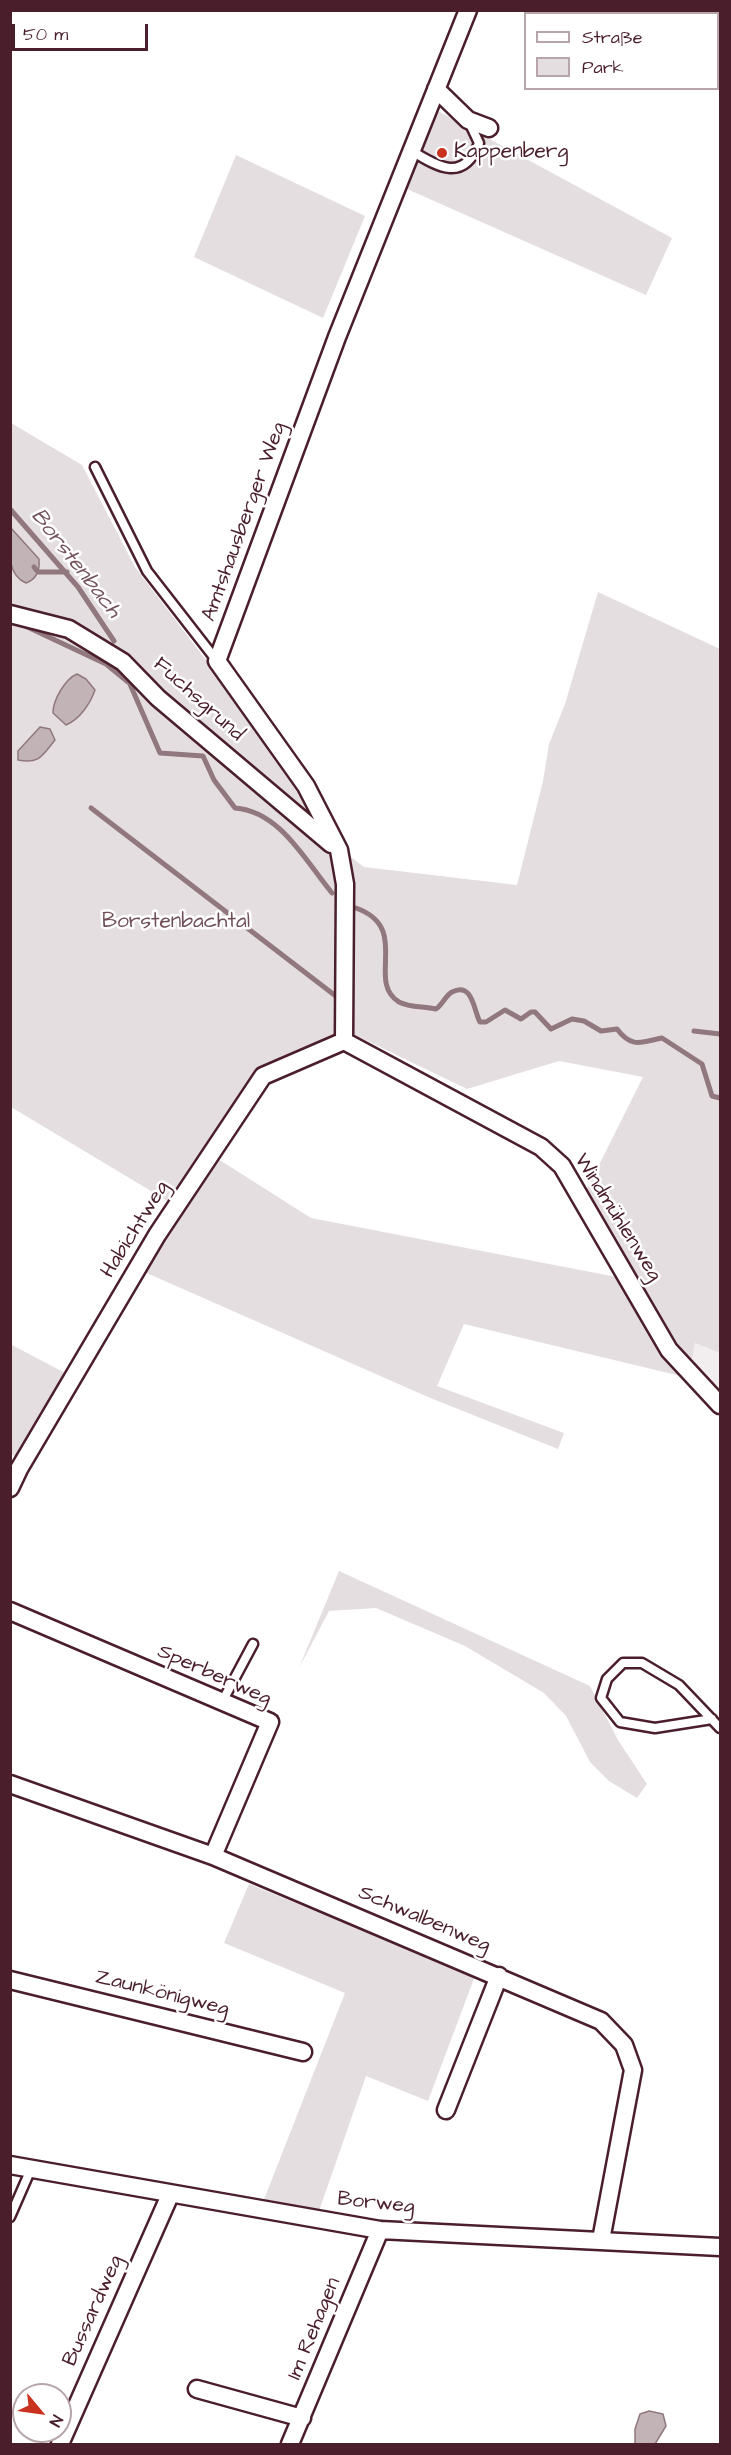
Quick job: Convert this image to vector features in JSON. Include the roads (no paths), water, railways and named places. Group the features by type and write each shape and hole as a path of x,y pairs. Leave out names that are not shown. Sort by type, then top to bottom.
{"street":[{"name":"Amtshausberger Weg","path":"218,661 337,337 468,10"},
{"path":"436,89 468,120 489,128"},
{"name":"Fuchsgrund","path":"10,615 69,628 123,662 158,698 339,850"},
{"path":"218,661 306,786 339,850 345,884 344,1041"},
{"name":"Windmühlenweg","path":"344,1041 541,1147 562,1166 669,1350 720,1405"},
{"name":"Habichtweg","path":"10,1488 15,1467 157,1235 263,1076 344,1041"},
{"name":"Sperberweg","path":"10,1611 270,1722 213,1856"},
{"name":"Schwalbenweg","path":"10,1784 213,1856 601,2021 624,2045 633,2070 601,2240"},
{"path":"446,2110 499,1976"},
{"name":"Zaunkönigweg","path":"10,1980 303,2052"},
{"name":"Borweg","path":"10,2165 170,2195 380,2230 720,2247"},
{"name":"Bussardweg","path":"60,2445 170,2195"},
{"name":"Im Rehagen","path":"290,2445 380,2230"},
{"path":"197,2389 303,2418"}],"lane":[{"path":"412,151 439,168 459,167 473,157 479,143 468,120"},
{"path":"95,467 147,571 218,661"},
{"path":"222,1702 253,1644"},
{"path":"712,1719 655,1728 620,1722 601,1698 607,1679 623,1663 642,1663 679,1685 712,1719 720,1728"},
{"path":"10,2217 31,2169"}],"waterway":[{"name":"Borstenbach","path":"10,509 78,587 114,641"},
{"path":"34,567 38,572 67,572"},
{"name":"Borstenbach","path":"21,624 106,664 128,682"},
{"name":"Borstenbach","path":"126,675 160,753 203,756 214,780 235,808 251,811 279,828 302,853 332,893"},
{"path":"91,808 337,997"},
{"name":"Borstenbach","path":"356,908 373,917 382,928 385,941 386,981 390,993 399,1002 436,1009 450,993 459,990 469,994 480,1022 486,1022 505,1010 521,1019 535,1012 551,1029 572,1019 584,1021 601,1031 617,1029 633,1042 662,1038 702,1064 712,1096 720,1098"},
{"path":"694,1031 720,1034"}],"place":[{"name":"Kappenberg","path":"442,153"}],"park label":[{"name":"Borstenbachtal","path":"176,923"}]}
